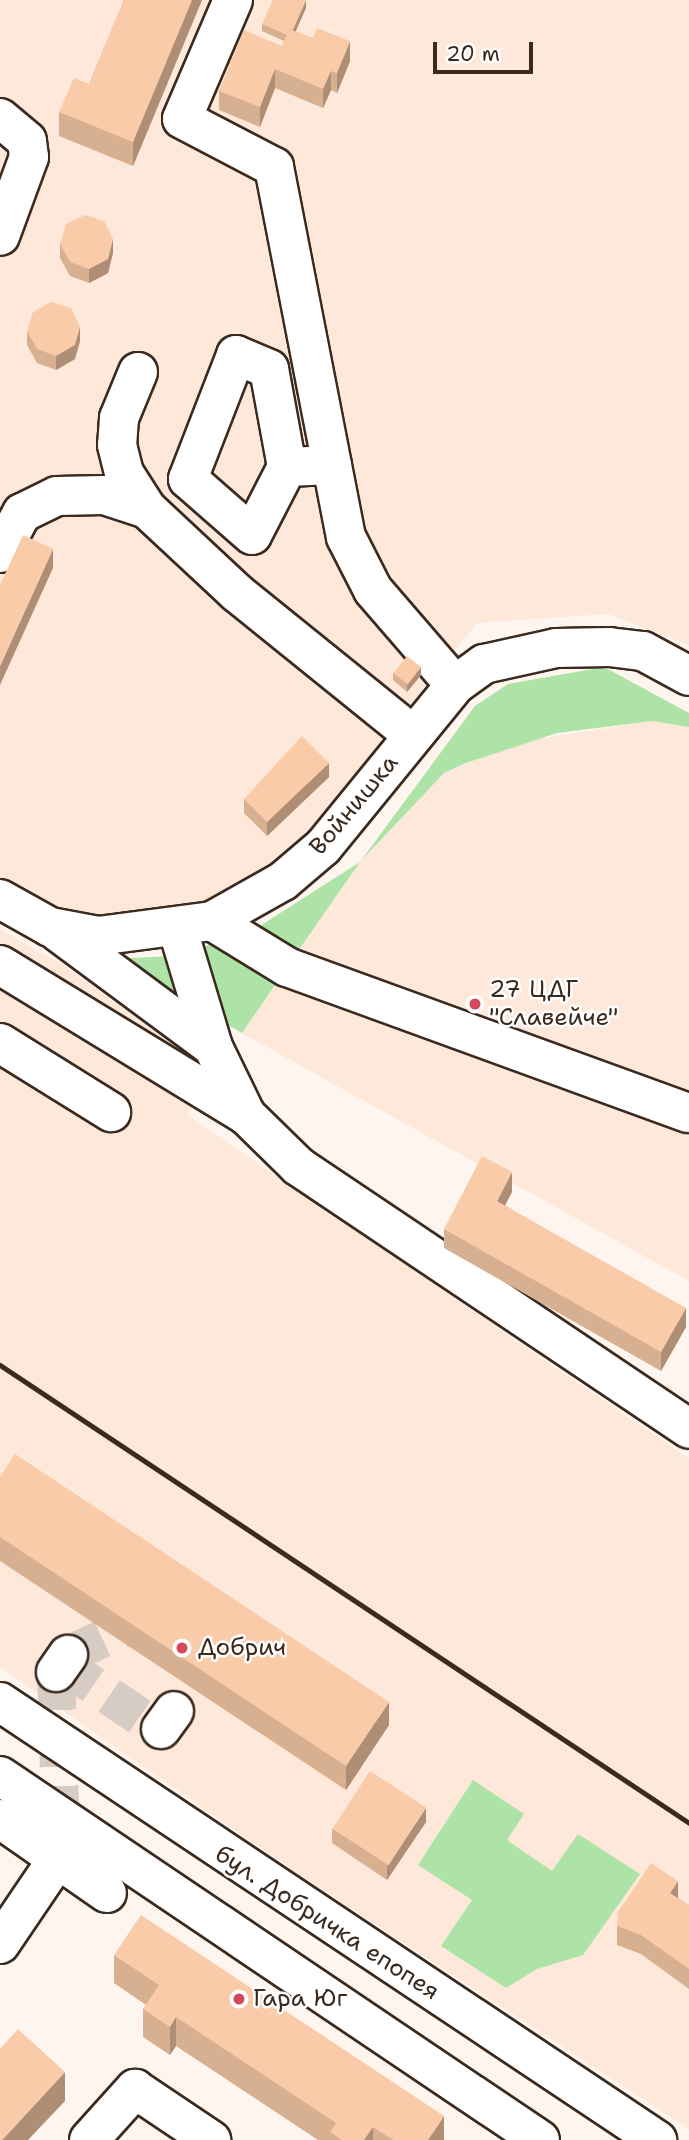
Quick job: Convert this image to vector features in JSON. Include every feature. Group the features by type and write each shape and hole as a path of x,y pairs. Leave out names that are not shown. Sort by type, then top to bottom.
{"main road":[{"path":"233,0 182,119 274,167 332,466 358,568 455,685"},
{"path":"0,118 27,141 29,158 0,236"},
{"path":"138,372 119,418 117,445 124,473 147,509 237,593 412,734"},
{"path":"287,467 332,466"},
{"path":"3,536 32,505 70,494 104,495 147,509"},
{"name":"Войнишка","path":"0,899 50,927 98,936 195,925 283,881 323,847 412,734 455,685 484,664 556,648 643,651 689,676"},
{"path":"195,925 214,1047 246,1115"},
{"path":"195,925 287,967 688,1113"},
{"path":"50,927 214,1047"},
{"path":"0,965 246,1115 298,1166 689,1429"},
{"path":"0,1043 111,1112"},
{"name":"бул. Добричка епопея","path":"0,1702 657,2140"},
{"path":"0,1776 540,2140"},
{"path":"0,1819 60,1857 107,1893"},
{"path":"2,1941 60,1857"},
{"path":"89,2140 135,2089 211,2140"}],"shaded area":[{"path":"0,0 689,0 689,645 608,614 477,623 404,712 345,801 274,871 175,921 55,915 0,885"},
{"name":"27 ЦДГ \"Славейче\"","path":"652,721 689,727 689,1281 242,1033 360,862 444,773 519,742"},
{"path":"0,929 71,970 216,1077 187,1115 689,1459 689,2129 304,1878 0,1667"}],"green space":[{"path":"604,667 689,713 689,727 652,721 557,733 466,763 444,773 360,862 475,706 508,684"},
{"path":"360,862 296,954 252,931"},
{"path":"224,942 281,976 242,1033 219,1020 196,948"},
{"path":"173,956 195,1023 110,959"},
{"path":"473,1780 524,1814 507,1840 552,1871 578,1834 640,1874 583,1955 537,1969 506,1988 441,1946 472,1900 418,1865"}],"building":[{"path":"124,0 192,0 133,142 59,112 74,78 89,84"},
{"path":"273,0 306,0 293,30 289,29 287,35 262,24"},
{"path":"317,28 350,41 337,73 331,71 323,89 275,69 260,107 219,91 244,30 282,46 289,29 313,38"},
{"path":"85,215 104,221 113,239 108,259 89,269 70,262 60,244 66,224"},
{"path":"51,302 71,308 80,327 75,345 56,356 37,349 27,331 33,312"},
{"path":"23,535 53,549 0,666 0,585"},
{"path":"407,656 421,667 408,684 393,673"},
{"path":"302,736 329,763 267,822 244,799"},
{"path":"482,1156 512,1172 497,1201 686,1308 661,1352 444,1229"},
{"path":"15,1454 389,1702 346,1766 0,1537 0,1477"},
{"path":"370,1771 426,1807 389,1865 332,1829"},
{"path":"651,1863 678,1881 670,1893 689,1905 689,1969 641,1935 617,1926 618,1912"},
{"path":"141,1915 444,2116 428,2140 393,2140 373,2127 364,2140 342,2140 330,2132 336,2123 176,2017 170,2027 143,2009 159,1985 114,1955"},
{"path":"18,2029 65,2072 0,2140 0,2049"}],"tunnel":[{"path":"68,1655 159,1612"},
{"path":"62,1664 140,1717"},
{"path":"56,1672 61,1845"}],"railway":[{"path":"0,1365 689,1823"}],"place":[{"name":"27 ЦДГ \"Славейче\"","path":"475,1004"},
{"name":"Добрич","path":"182,1648"},
{"name":"Гара Юг","path":"239,1999"}]}
